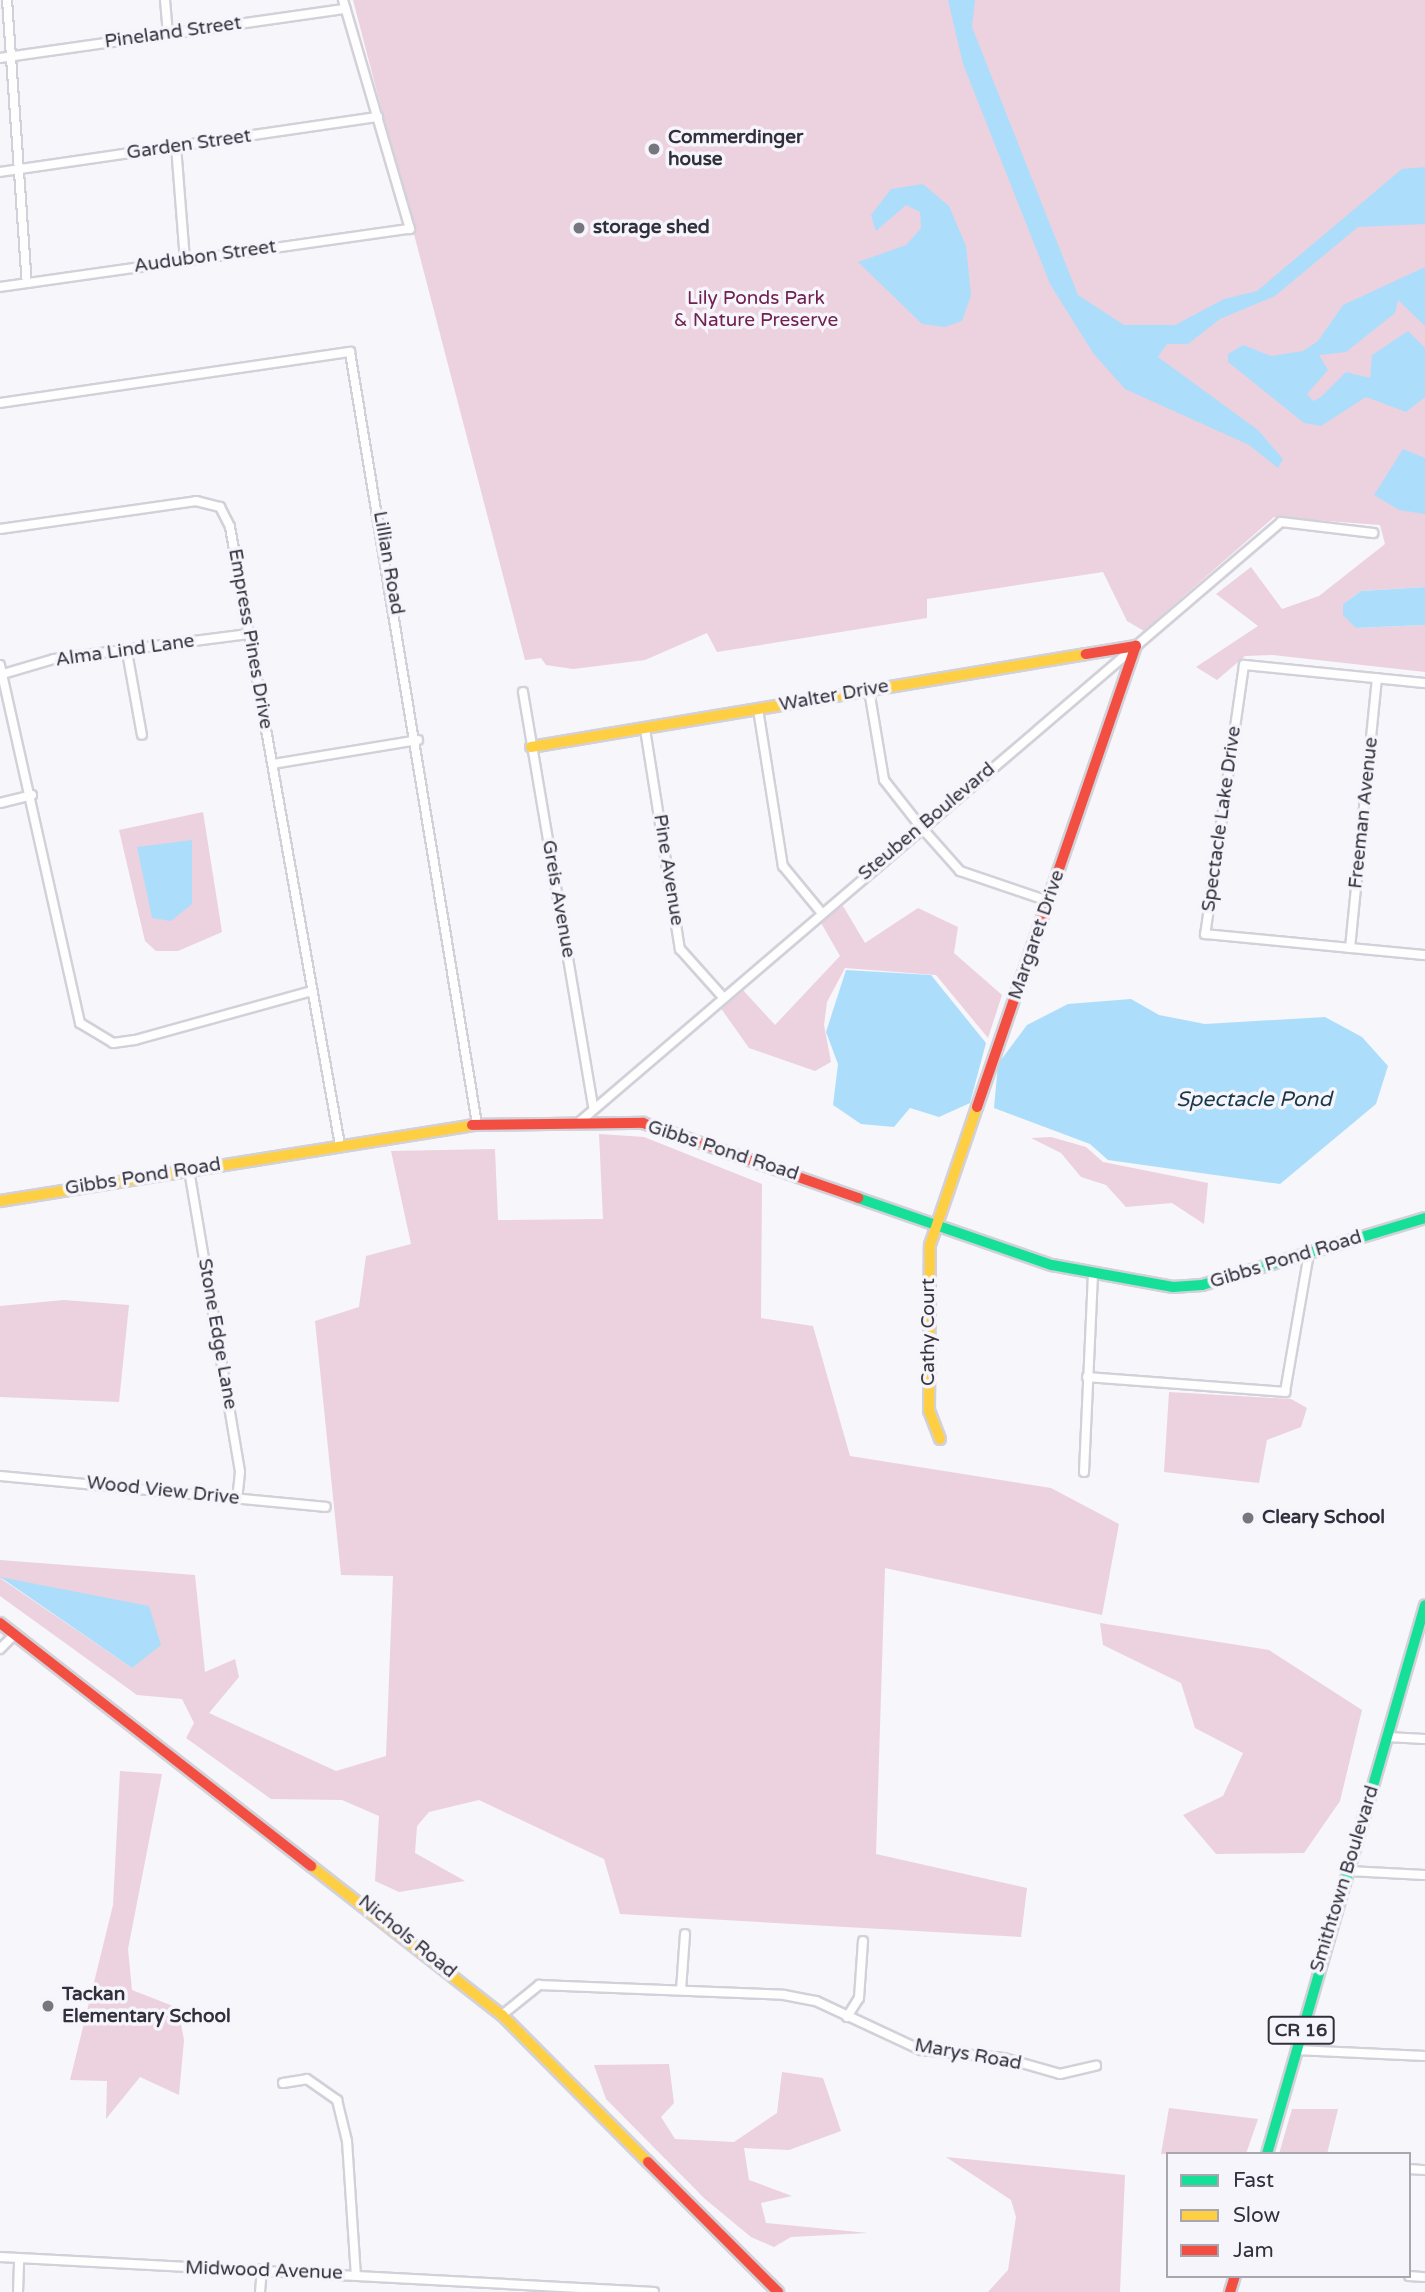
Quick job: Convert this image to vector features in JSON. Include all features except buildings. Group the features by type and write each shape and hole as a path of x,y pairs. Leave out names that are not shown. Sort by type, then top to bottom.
{"street":[{"path":"7,0 27,283"},
{"path":"165,0 168,34"},
{"path":"345,5 378,117"},
{"name":"Pineland Street","path":"0,58 345,5"},
{"name":"Garden Street","path":"0,172 378,117"},
{"name":"Audubon Street","path":"0,287 410,229 378,117"},
{"path":"176,146 185,260"},
{"name":"Lillian Road","path":"0,402 351,352 418,740 477,1124"},
{"name":"Empress Pines Drive","path":"0,528 196,501 220,507 230,527 340,1145"},
{"name":"Steuben Boulevard","path":"577,1125 593,1106 820,911 1281,522 1373,533"},
{"name":"Alma Lind Lane","path":"1,669 54,659 127,652 248,634"},
{"name":"Walter Drive","path":"531,747 1136,646"},
{"name":"Margaret Drive","path":"936,1224 1136,646"},
{"path":"127,652 142,735"},
{"name":"Spectacle Lake Drive","path":"1425,683 1244,665 1205,934 1425,955"},
{"path":"1,669 32,795 80,1023 96,1036 135,1040 312,991"},
{"name":"Freeman Avenue","path":"1350,948 1377,678"},
{"path":"869,690 884,780 921,827 960,871 1048,901"},
{"name":"Greis Avenue","path":"523,692 593,1106"},
{"path":"758,709 783,866 820,911"},
{"name":"Pine Avenue","path":"645,729 680,949 722,996"},
{"path":"273,764 418,740"},
{"path":"0,803 32,795"},
{"name":"Gibbs Pond Road","path":"0,1201 477,1124 643,1123 936,1224 1093,1273 1202,1285 1425,1218"},
{"name":"Stone Edge Lane","path":"189,1170 240,1472 237,1499"},
{"name":"Cathy Court","path":"936,1224 927,1318 929,1411 940,1439"},
{"path":"1087,1377 1285,1392 1309,1253"},
{"path":"1084,1472 1093,1273"},
{"name":"Wood View Drive","path":"0,1476 326,1507"},
{"name":"Smithtown Boulevard","path":"1268,2152 1425,1605"},
{"name":"Nichols Road","path":"0,1623 502,2015 778,2292"},
{"path":"0,1649 14,1635"},
{"path":"1387,1737 1425,1739"},
{"path":"1348,1871 1425,1875"},
{"path":"681,1990 685,1934"},
{"path":"847,2017 859,1998 863,1941"},
{"name":"Marys Road","path":"502,2015 539,1985 784,1995 847,2017 921,2050 1004,2058 1060,2074 1096,2066"},
{"path":"1296,2050 1425,2056"},
{"path":"283,2083 307,2079 337,2100 347,2141 356,2274"},
{"name":"Midwood Avenue","path":"0,2257 654,2292"},
{"path":"18,2292 19,2258"},
{"path":"260,2292 262,2269"}],"green space":[{"name":"Lily Ponds Park & Nature Preserve","path":"353,0 1425,0 1425,587 1361,591 1343,604 1356,628 1425,625 1425,672 1273,655 1245,656 1217,680 1196,667 1258,626 1216,594 1251,567 1282,609 1319,596 1385,544 1380,525 1274,517 1144,631 1127,621 1103,572 927,599 927,618 717,652 707,633 645,660 573,669 546,665 541,658 525,660"},
{"path":"203,812 222,932 178,951 156,951 145,941 119,830"},
{"path":"843,906 865,943 918,908 958,927 954,953 1002,995 988,1038 936,975 845,968 827,1002 824,1025 831,1062 815,1071 749,1048 720,1007 742,989 775,1025 840,956 820,921"},
{"path":"599,1134 644,1137 762,1184 761,1318 813,1326 850,1456 1051,1488 1119,1524 1102,1615 885,1568 876,1854 1027,1888 1021,1937 620,1914 604,1859 479,1800 429,1812 417,1826 415,1853 465,1881 399,1892 375,1881 379,1816 342,1800 271,1799 186,1738 194,1723 182,1699 137,1695 0,1596 0,1560 195,1575 205,1672 235,1659 239,1677 209,1713 336,1771 386,1756 393,1576 341,1575 315,1321 359,1307 366,1256 411,1244 391,1151 495,1149 498,1220 603,1219","holes":["0,1578 69,1595 132,1668"]},
{"path":"1051,1137 1086,1147 1103,1162 1208,1183 1204,1224 1172,1203 1126,1207 1106,1185 1081,1177 1061,1153 1031,1138"},
{"path":"64,1300 129,1305 119,1402 0,1397 0,1306"},
{"path":"1169,1392 1291,1399 1307,1408 1301,1427 1267,1440 1259,1483 1164,1472"},
{"path":"1100,1623 1269,1650 1362,1710 1340,1801 1304,1853 1216,1854 1183,1815 1223,1796 1243,1753 1195,1728 1181,1683 1103,1645"},
{"path":"120,1771 162,1774 128,1949 132,1990 178,2008 184,2040 179,2095 140,2077 106,2119 107,2081 70,2080 113,1905"},
{"path":"669,2064 674,2103 661,2117 675,2139 734,2142 777,2113 782,2072 823,2078 841,2131 789,2150 744,2148 749,2180 792,2196 761,2203 766,2223 868,2233 791,2237 774,2247 751,2237 705,2199 606,2099 594,2065"},
{"path":"1169,2108 1258,2119 1247,2152 1161,2154"},
{"path":"1292,2109 1338,2109 1327,2152 1280,2152"},
{"path":"946,2157 1125,2175 1120,2292 988,2292 1008,2270 1016,2217 1011,2200"}],"water":[{"path":"948,0 975,0 972,27 1078,295 1124,325 1175,325 1224,299 1257,291 1402,169 1425,167 1425,224 1358,227 1275,296 1220,319 1188,344 1167,344 1158,357 1258,430 1283,459 1278,468 1249,445 1125,389 1093,353 1050,284 963,64"},
{"path":"923,184 949,206 966,246 971,295 962,321 945,327 922,324 858,262 906,245 921,228 920,212 906,205 876,231 871,215 891,189"},
{"path":"1425,267 1425,326 1398,300 1395,313 1346,352 1319,355 1328,370 1307,394 1313,401 1321,397 1346,372 1370,378 1372,355 1408,331 1425,348 1425,397 1406,412 1366,397 1321,426 1304,423 1228,362 1228,354 1243,345 1271,356 1303,351 1318,341 1343,305"},
{"path":"1403,449 1425,458 1425,514 1399,510 1374,495"},
{"path":"1425,587 1425,625 1356,628 1343,615 1343,604 1361,591"},
{"path":"192,840 192,904 171,921 152,918 137,847"},
{"path":"846,970 931,975 986,1043 970,1103 939,1117 910,1108 894,1127 861,1124 833,1105 838,1064 826,1032"},
{"name":"Spectacle Pond","path":"1131,999 1159,1015 1205,1024 1325,1017 1362,1037 1388,1066 1376,1104 1280,1184 1108,1160 1090,1144 994,1108 998,1064 1027,1025 1068,1004"},
{"path":"0,1577 149,1606 161,1645 132,1668"}],"traffic: fast":[{"path":"858,1198 1052,1265 1173,1287 1202,1285 1425,1218"},
{"path":"1268,2152 1425,1605"}],"traffic: slow":[{"path":"531,747 1086,654"},
{"path":"940,1439 929,1411 930,1245 977,1107"},
{"path":"0,1201 472,1125"},
{"path":"311,1866 502,2015 648,2162"}],"traffic: jam":[{"path":"977,1107 1136,646 1086,654"},
{"path":"472,1125 643,1123 858,1198"},
{"path":"0,1623 311,1866"},
{"path":"648,2162 778,2292"},
{"path":"1230,2292 1234,2278"}],"place":[{"name":"Commerdinger house","path":"654,149"},
{"name":"storage shed","path":"579,228"},
{"name":"Cleary School","path":"1248,1518"},
{"name":"Tackan Elementary School","path":"48,2006"}]}
